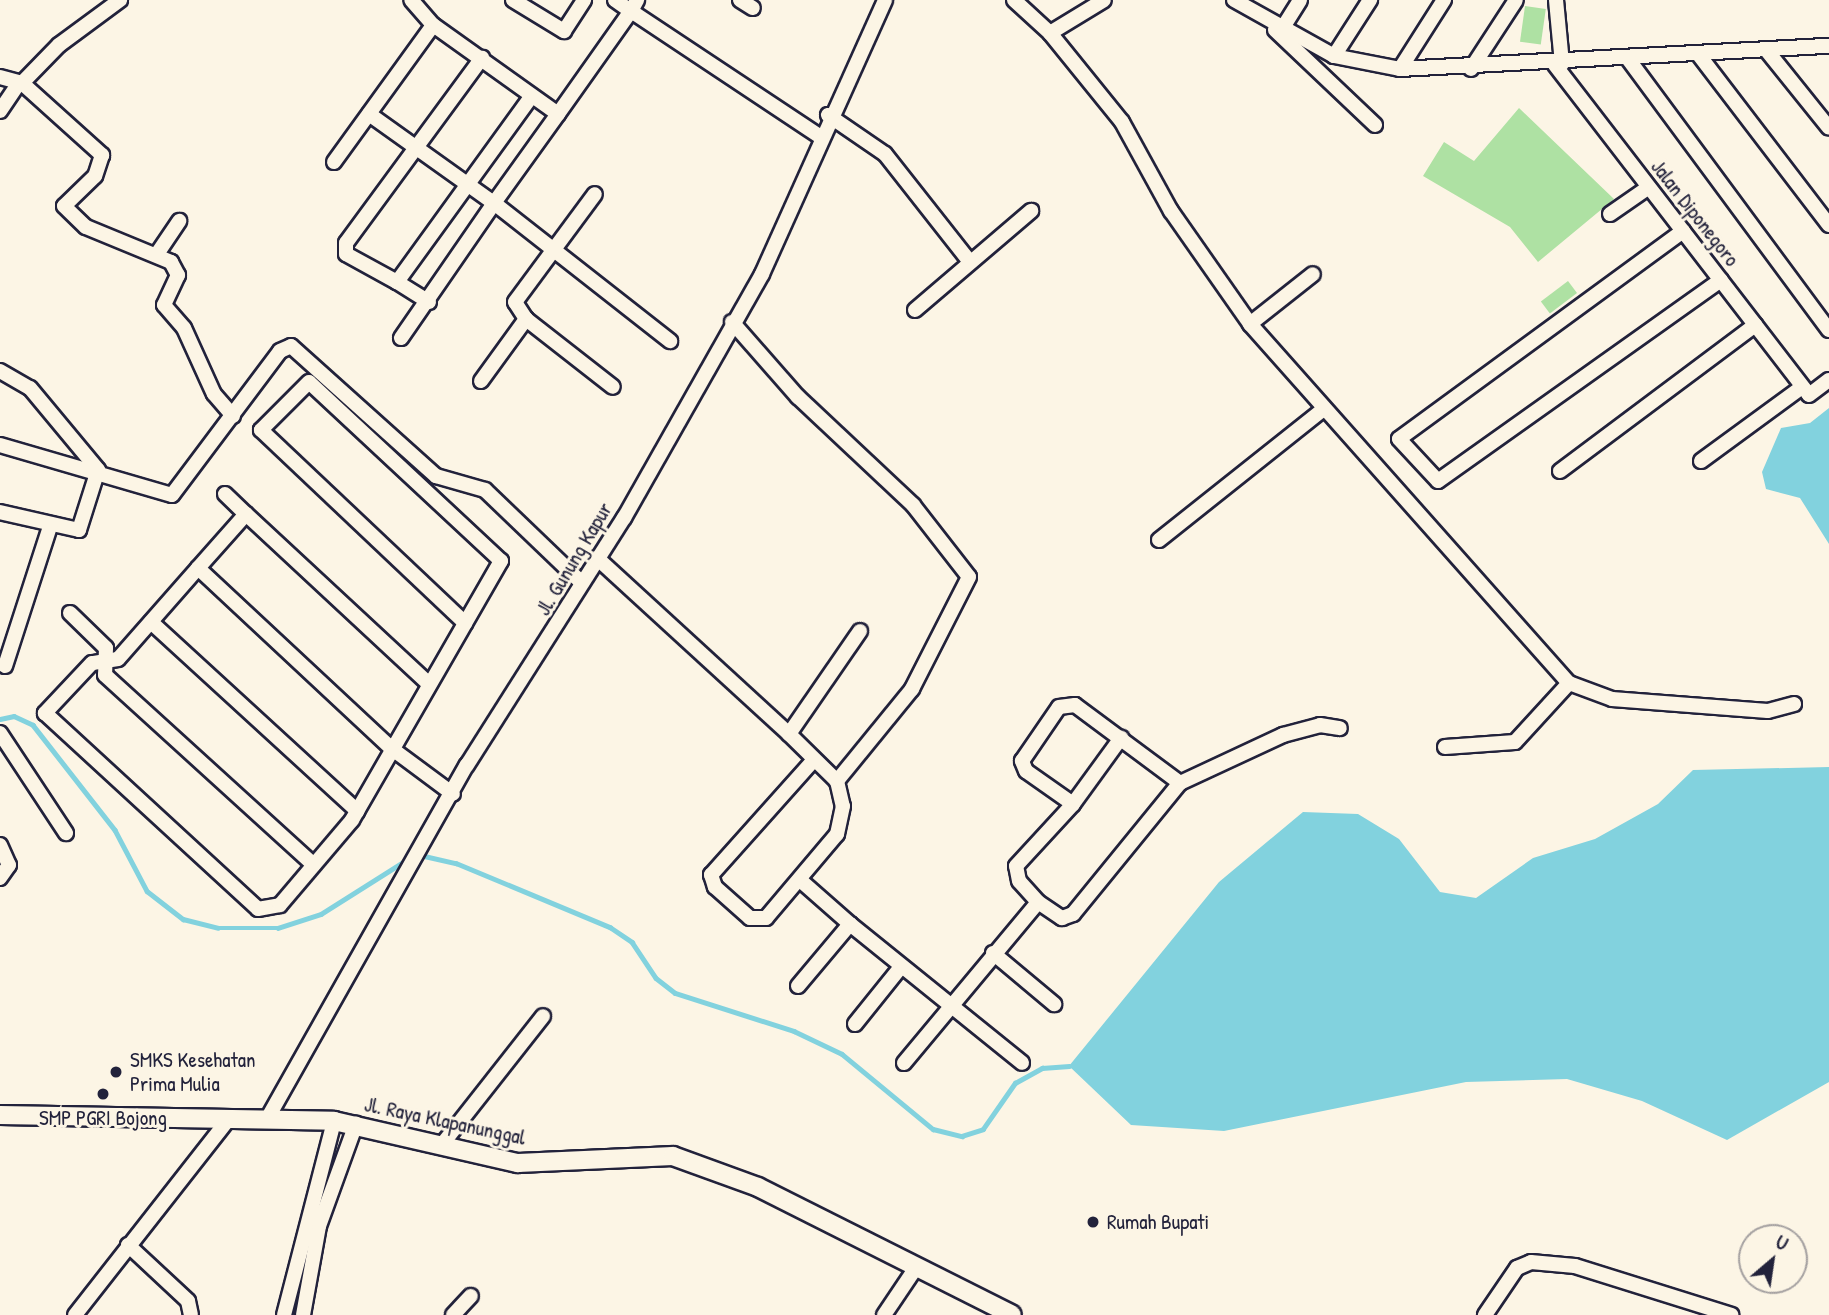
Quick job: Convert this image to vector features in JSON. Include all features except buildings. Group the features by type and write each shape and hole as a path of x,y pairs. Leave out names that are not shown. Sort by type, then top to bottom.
{"street":[{"path":"0,111 20,83 59,45 120,0"},
{"path":"411,0 433,25 558,114"},
{"path":"513,0 564,31 584,0"},
{"path":"615,0 634,5 821,137"},
{"name":"Jl. Gunung Kapur","path":"266,1121 434,833 453,794 597,558 762,274 828,115 885,0"},
{"path":"1014,0 1050,33 1122,122 1171,211 1250,324 1321,411 1569,683 1589,695 1624,700 1768,711 1794,704"},
{"path":"1050,33 1104,0"},
{"path":"1234,0 1334,56 1400,69 1471,69 1769,52 1829,46"},
{"path":"1282,29 1300,0"},
{"path":"1334,56 1370,0"},
{"path":"1400,69 1444,0"},
{"path":"1471,69 1516,0"},
{"path":"1556,0 1559,64"},
{"path":"401,338 429,302 494,204 634,5"},
{"path":"1255,12 1376,125"},
{"path":"334,162 433,25"},
{"path":"1769,52 1829,128"},
{"path":"1699,55 1829,225"},
{"path":"429,302 344,250 419,151 482,58"},
{"path":"1629,60 1829,330"},
{"name":"Jalan Diponegoro","path":"1559,64 1802,387"},
{"path":"0,77 20,83 102,155 95,176 64,206 118,243 157,254 178,275 164,305 184,328 214,394 233,416"},
{"path":"397,282 531,97"},
{"path":"369,114 553,248 670,341"},
{"path":"828,115 885,154 970,262"},
{"path":"1610,214 1649,187"},
{"path":"595,194 513,306 613,387"},
{"path":"915,310 1031,211"},
{"path":"157,254 179,221"},
{"path":"1683,231 1399,439 1438,481 1721,280"},
{"path":"1250,324 1313,274"},
{"path":"481,381 526,319"},
{"path":"732,322 798,397 913,505 969,577 912,689 836,781"},
{"path":"1560,471 1755,325"},
{"path":"0,445 98,470 172,495 280,351 291,346 436,476 485,490 582,583"},
{"path":"0,371 30,388 98,470"},
{"path":"1701,461 1802,387 1809,395 1829,380"},
{"path":"246,514 118,659 92,663 45,713 258,909 280,905 357,811 501,561 309,382 261,430 465,623"},
{"path":"1159,540 1321,411"},
{"path":"0,512 79,530 98,470"},
{"path":"225,494 429,684"},
{"path":"5,666 51,524"},
{"path":"597,558 789,734 836,781 842,824 800,880 758,920 724,896 711,874 814,760"},
{"path":"198,568 391,748 453,794"},
{"path":"70,613 106,648 105,675 314,865"},
{"path":"151,622 357,811"},
{"path":"789,734 860,631"},
{"path":"1446,747 1515,743 1569,683"},
{"path":"1073,804 1022,765 1059,707 1075,705 1180,783"},
{"path":"1121,738 1073,804 1016,866 1019,881 1038,902 1062,918 1073,914 1180,783 1283,736 1320,725 1340,728"},
{"path":"0,733 66,833"},
{"path":"0,845 9,865 0,878"},
{"path":"800,880 900,968 952,1004 1022,1063"},
{"path":"904,1063 1038,902"},
{"path":"798,986 850,925"},
{"path":"993,953 1054,1004"},
{"path":"855,1024 900,968"},
{"path":"444,1142 543,1016"},
{"name":"Jl. Raya Klapanunggal","path":"0,1115 334,1121 444,1142 518,1163 673,1156 758,1187 1012,1315"},
{"path":"75,1315 227,1121"},
{"path":"284,1315 334,1121"},
{"path":"318,1315 303,1312 319,1226 356,1125"},
{"path":"128,1245 188,1301 191,1315"},
{"path":"1485,1315 1517,1268 1531,1262 1575,1266 1731,1315"},
{"path":"884,1315 917,1266"},
{"path":"453,1315 471,1296"}],"green space":[{"path":"1525,6 1546,9 1541,45 1520,42"},
{"path":"1519,108 1614,199 1538,262 1510,227 1423,176 1444,142 1474,161"},
{"path":"1568,281 1577,293 1550,313 1541,301"}],"water":[{"path":"1829,408 1829,544 1800,498 1766,489 1762,472 1781,428 1810,423"},
{"path":"1829,767 1829,1082 1727,1140 1642,1101 1567,1079 1466,1082 1224,1131 1131,1125 1069,1066 1219,882 1303,812 1358,814 1399,839 1440,892 1476,898 1533,858 1595,839 1658,804 1693,770"}],"waterway":[{"path":"0,719 14,716 33,725 115,830 147,891 183,919 218,928 278,928 321,914 408,859"},
{"path":"420,855 456,863 610,927 632,942 656,978 675,993 794,1031 842,1054 933,1129 962,1136 983,1129 1015,1083 1042,1068 1069,1066"}],"place":[{"name":"SMKS Kesehatan Prima Mulia","path":"116,1072"},
{"name":"SMP PGRI Bojong","path":"103,1094"},
{"name":"Rumah Bupati","path":"1093,1222"}]}
